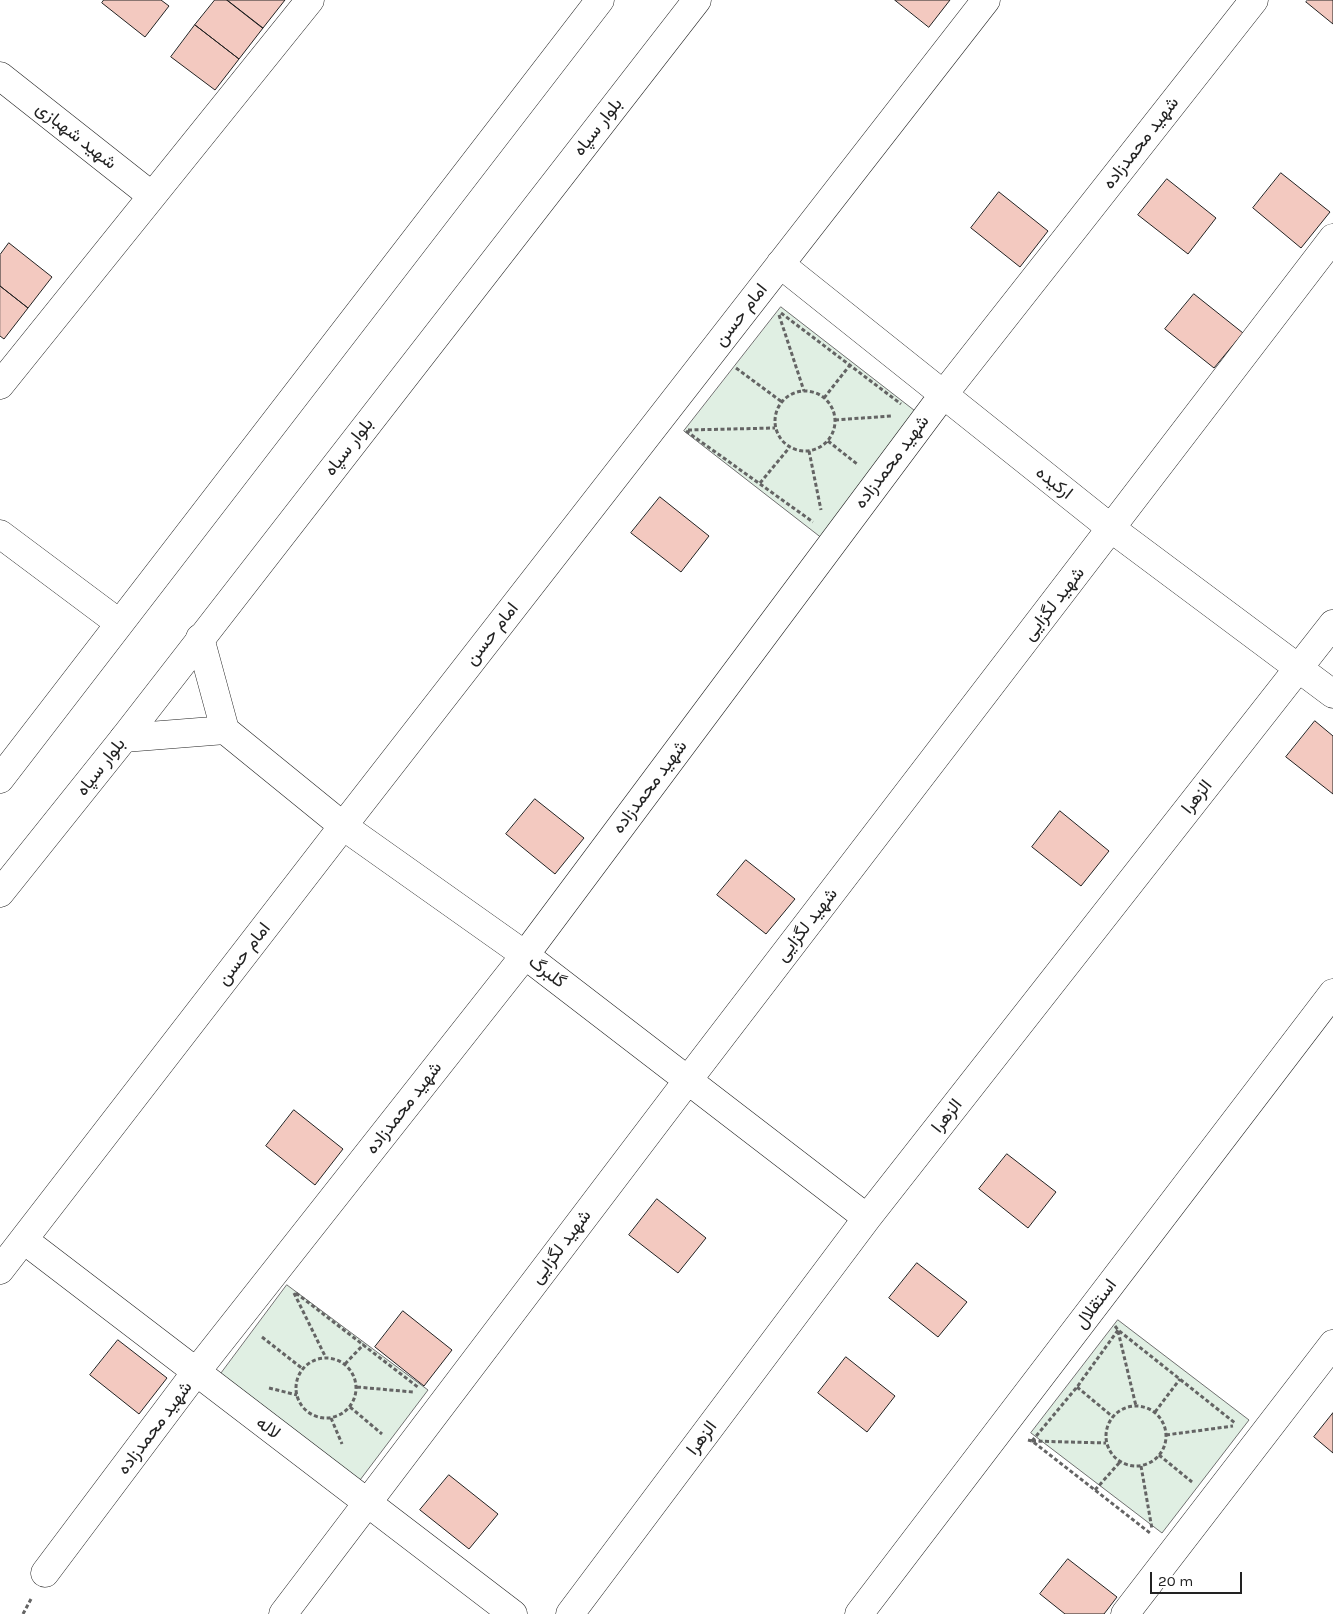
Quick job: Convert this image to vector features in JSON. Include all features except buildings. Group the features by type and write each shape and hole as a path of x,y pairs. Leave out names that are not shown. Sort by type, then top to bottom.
{"street":[{"path":"0,384 310,0"},
{"path":"0,779 600,0"},
{"name":"بلوار سپاه","path":"0,893 124,738 697,0"},
{"name":"امام حسن","path":"0,1270 986,0"},
{"name":"شهید محمدزاده","path":"45,1573 196,1372 525,955 826,540 943,395 1254,0"},
{"name":"شهید شهبازی","path":"0,76 152,196"},
{"name":"شهید لگزایی","path":"283,1614 368,1503 438,1394 688,1080 1112,529 1333,238"},
{"name":"ارکیده","path":"780,264 1112,529 1333,694"},
{"path":"0,534 119,623"},
{"name":"الزهرا","path":"570,1614 868,1218 1333,624"},
{"path":"124,738 225,730 200,638"},
{"name":"گلبرگ","path":"225,730 343,826 525,955 868,1218"},
{"name":"استقلال","path":"859,1614 1333,993"},
{"name":"لاله","path":"24,1240 513,1614"},
{"path":"1125,1614 1333,1344"}],"path":[{"path":"804,391 778,311 906,408"},
{"path":"824,398 850,365"},
{"path":"736,367 782,402"},
{"path":"804,391 815,393 824,398 832,408 835,420 833,432 828,441 819,448 810,451 798,451 789,448 780,439 775,428 775,414 782,402 792,394 804,391"},
{"path":"835,420 894,416"},
{"path":"775,428 685,430 760,483 826,540"},
{"path":"828,441 859,466"},
{"path":"760,483 789,448"},
{"path":"810,451 826,540"},
{"path":"326,1358 294,1291 364,1344 438,1394"},
{"path":"1098,1302 1118,1330 1239,1426 1166,1435"},
{"path":"1032,1441 1077,1387 1118,1330"},
{"path":"1118,1330 1136,1406"},
{"path":"259,1335 303,1368"},
{"path":"345,1364 364,1344"},
{"path":"326,1358 336,1359 345,1364 354,1374 357,1387 355,1398 350,1407 341,1414 331,1418 320,1418 310,1414 301,1406 297,1395 297,1381 303,1368 313,1360 326,1358"},
{"path":"1155,1412 1180,1379"},
{"path":"357,1387 438,1394"},
{"path":"1077,1387 1113,1416"},
{"path":"1136,1406 1146,1407 1155,1412 1163,1422 1166,1435 1164,1446 1159,1455 1151,1462 1141,1466 1130,1466 1120,1462 1111,1454 1106,1443 1106,1429 1113,1416 1123,1408 1136,1406"},
{"path":"350,1407 388,1439"},
{"path":"996,1436 1032,1441 1106,1443"},
{"path":"1032,1441 1153,1535 1141,1466"},
{"path":"1159,1455 1194,1484"},
{"path":"1095,1490 1120,1462"}],"green space":[{"path":"781,307 919,414 823,539 684,431"},
{"path":"287,1285 428,1390 357,1484 217,1379"},
{"path":"1118,1320 1249,1420 1162,1533 1031,1433"}]}
